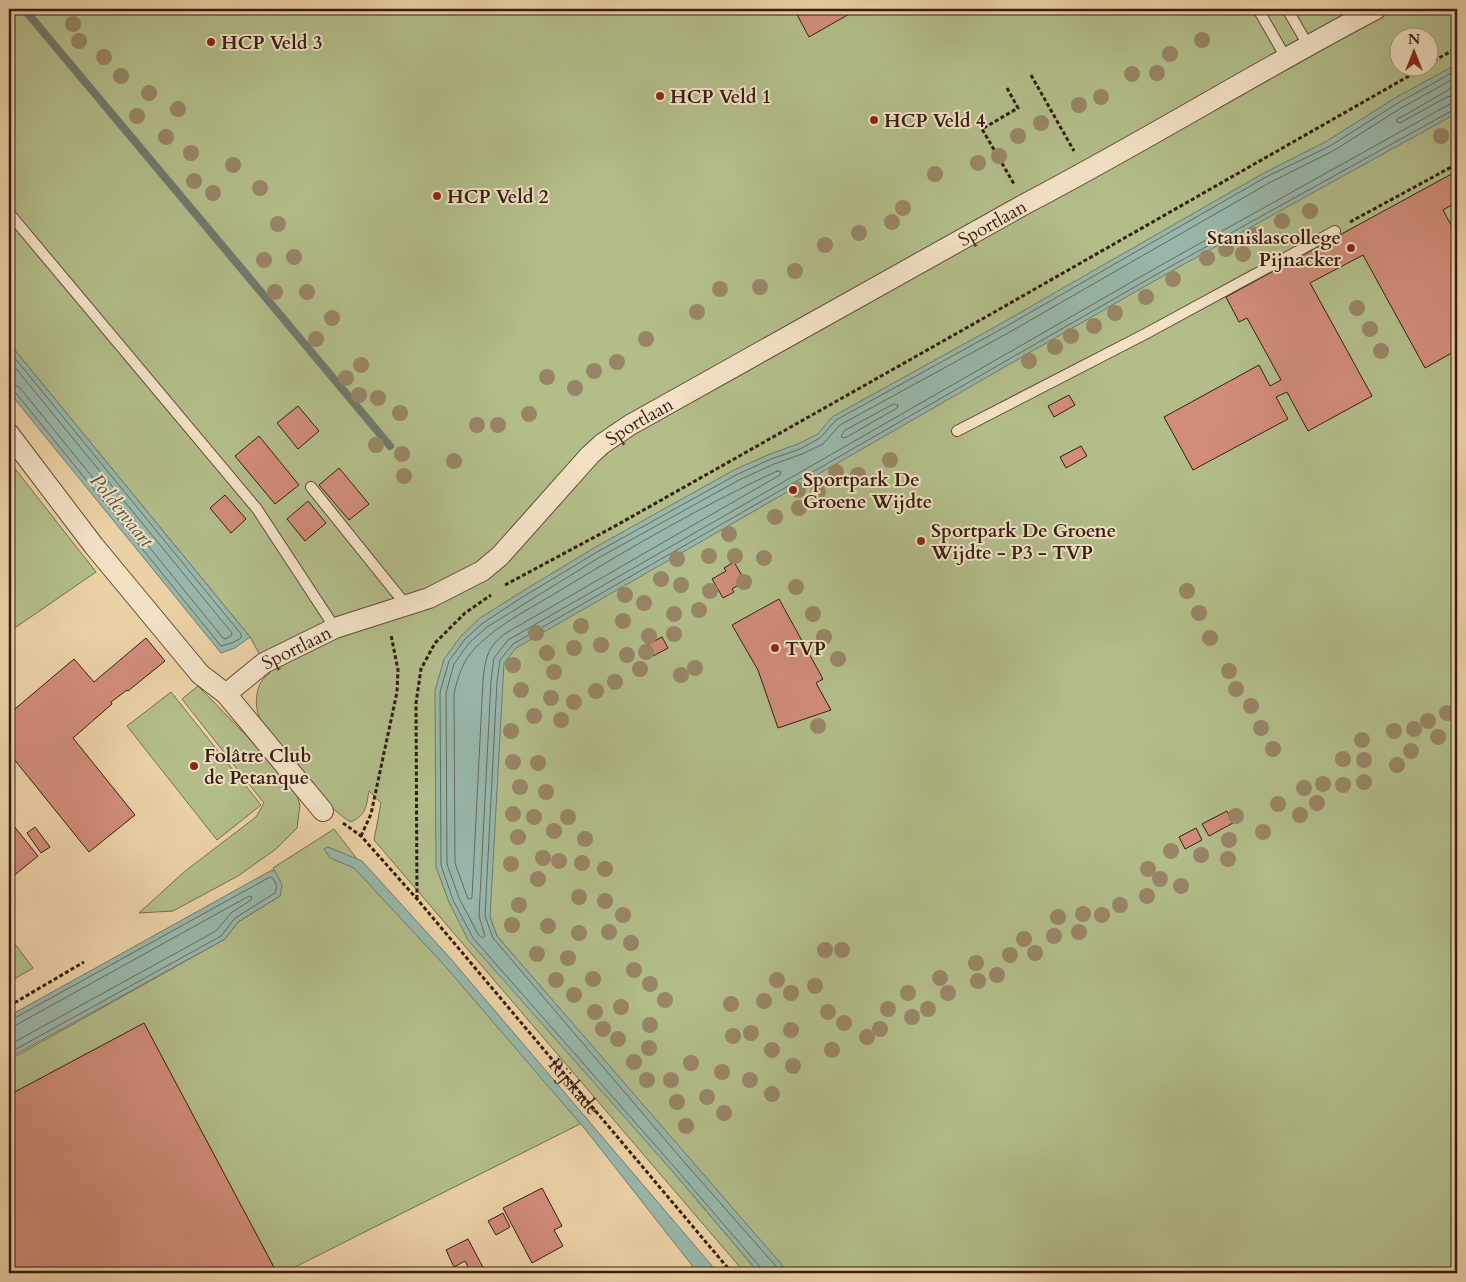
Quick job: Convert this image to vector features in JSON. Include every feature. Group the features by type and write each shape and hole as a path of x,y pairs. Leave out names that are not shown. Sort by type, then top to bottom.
{"street":[{"name":"Sportlaan","path":"226,694 264,663 334,628 430,598 482,571 500,556 590,455 602,444 630,425 1025,204 1086,172 1308,45 1376,9"},
{"path":"9,434 94,546 200,674 226,694 323,811"}],"lane":[{"path":"1258,9 1286,58"},
{"path":"1287,9 1308,45"},
{"path":"9,214 257,509 334,628"},
{"path":"957,431 1147,333 1335,231"},
{"path":"311,487 406,605"},
{"path":"607,1273 616,1273"}],"path":[{"path":"1438,58 1457,48"},
{"path":"1031,75 1086,172"},
{"path":"501,588 984,318 1405,78"},
{"path":"1007,88 1018,108 982,129 1016,188"},
{"path":"1335,231 1457,164"},
{"path":"418,899 416,703 421,669 435,643 465,613 494,593"},
{"path":"361,836 371,814 397,692 398,670 395,648 384,611"},
{"name":"Rijskade","path":"323,811 361,836 418,899 732,1273"},
{"path":"9,1006 84,962"}],"green space":[{"name":"Sportpark De Groene Wijdte","path":"9,9 1457,9 1457,1273 788,1273 497,936 490,917 437,868 449,902 759,1273 745,1273 374,840 381,803 369,791 363,813 351,822 323,798 267,731 258,715 256,702 258,688 270,673 250,637 9,343"},
{"path":"9,461 96,572 9,632"},
{"path":"198,686 279,771 297,796 300,805 297,828 276,849 238,876 173,911 139,913 184,872 256,817 264,803 182,699"},
{"name":"Folâtre Club de Petanque","path":"171,692 261,805 217,840 127,726"},
{"path":"334,829 357,859 586,1121 283,1273 9,1273 9,1060 225,939 238,922 280,896 280,881 273,868"},
{"path":"9,936 33,968 9,982"}],"water":[{"path":"1457,64 1457,113 1168,273 516,648 504,663 490,917 497,936 789,1273 759,1273 674,1173 468,940 449,902 436,867 435,691 444,659 461,636 480,618 594,548 734,470 818,434 832,417 1002,323 1264,173 1327,141 1395,98 1431,78 1438,78 1438,74"},
{"name":"Poldervaart","path":"9,343 250,637 235,648 221,653 9,392"},
{"path":"328,847 362,861 450,958 718,1273 698,1273 585,1129 444,965 354,868 330,858 324,849"},
{"path":"272,870 275,871 282,885 280,896 238,922 225,939 9,1058 9,1016"}],"building":[{"path":"794,9 858,9 809,37"},
{"path":"1457,171 1457,202 1443,210 1457,236 1457,350 1425,368 1363,255 1310,283 1372,396 1308,431 1287,392 1276,397 1288,419 1193,470 1164,417 1259,365 1270,386 1281,380 1247,318 1239,322 1226,297"},
{"path":"1069,395 1075,405 1054,417 1048,406"},
{"path":"298,406 319,431 298,449 277,423"},
{"path":"259,436 299,485 275,504 235,456"},
{"path":"1081,446 1087,456 1066,468 1060,457"},
{"path":"339,468 369,504 349,520 319,485"},
{"path":"225,495 246,519 231,533 210,508"},
{"path":"308,501 326,523 305,541 287,519"},
{"path":"734,562 745,581 732,589 734,592 723,598 712,579 726,571 724,568"},
{"name":"TVP","path":"779,599 823,679 816,683 831,710 778,728 758,670 732,625"},
{"path":"662,637 668,648 653,656 647,645"},
{"path":"146,638 165,661 128,691 111,702 112,704 73,738 135,815 89,852 9,753 9,714 74,659 94,682"},
{"path":"1227,811 1233,823 1209,836 1202,824"},
{"path":"9,820 38,856 11,878 9,875"},
{"path":"35,827 50,847 41,853 27,833"},
{"path":"1196,828 1202,840 1185,849 1179,837"},
{"path":"144,1023 277,1273 9,1273 9,1095"},
{"path":"542,1188 562,1226 554,1230 563,1246 532,1263 503,1208"},
{"path":"503,1213 510,1227 496,1235 488,1221"},
{"path":"468,1239 486,1273 471,1273 465,1261 454,1267 446,1250"}],"waterway":[{"path":"24,9 390,446"}],"place":[{"name":"HCP Veld 3","path":"211,42"},
{"name":"HCP Veld 1","path":"660,96"},
{"name":"HCP Veld 4","path":"874,120"},
{"name":"HCP Veld 2","path":"437,196"},
{"name":"Stanislascollege Pijnacker","path":"1351,248"},
{"name":"Sportpark De Groene Wijdte","path":"793,490"},
{"name":"Sportpark De Groene Wijdte - P3 - TVP","path":"921,541"},
{"name":"TVP","path":"775,648"},
{"name":"Folâtre Club de Petanque","path":"194,766"}]}
